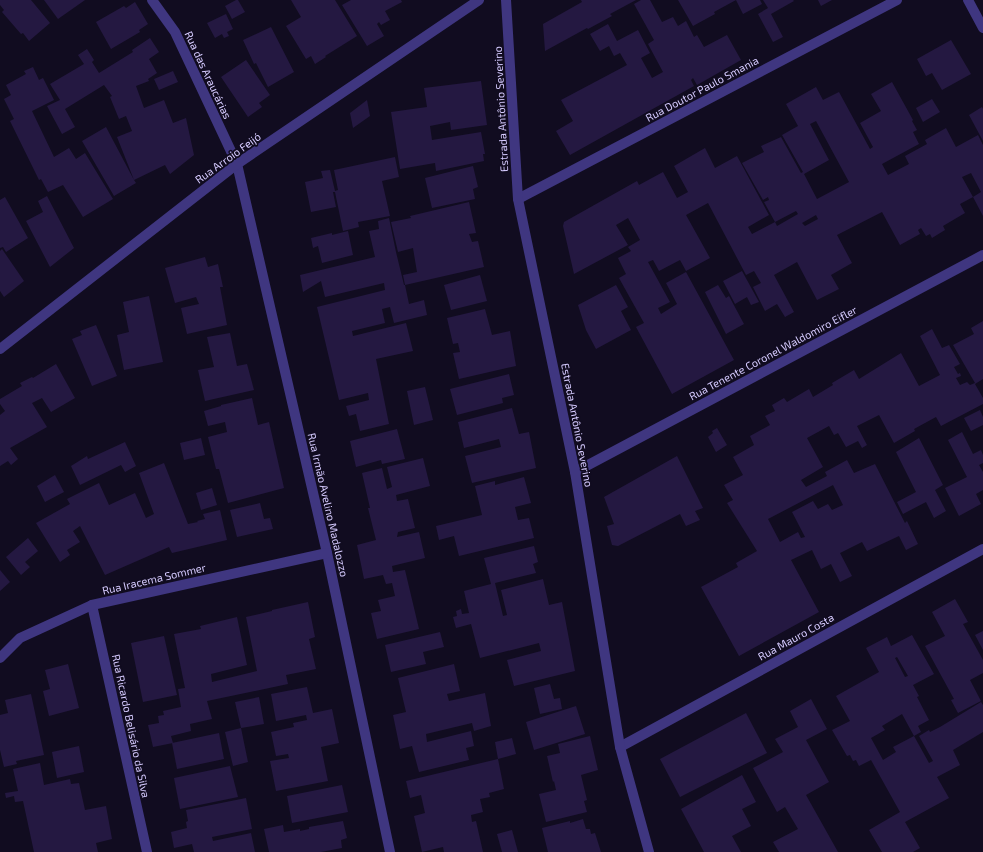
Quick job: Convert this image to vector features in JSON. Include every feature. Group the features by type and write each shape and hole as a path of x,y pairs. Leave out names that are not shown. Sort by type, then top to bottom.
{"street":[{"name":"Rua das Araucárias","path":"152,0 175,32 237,164"},
{"name":"Rua Arroio Feijó","path":"0,349 237,164 479,0"},
{"name":"Estrada Antônio Severino","path":"506,0 518,198 575,472 620,747 649,852"},
{"name":"Rua Doutor Paulo Smania","path":"518,198 897,0"},
{"path":"968,0 983,28"},
{"name":"Rua Irmão Avelino Madalozzo","path":"237,164 327,553 390,852"},
{"name":"Rua Tenente Coronel Waldomiro Eifler","path":"575,472 983,255"},
{"name":"Rua Mauro Costa","path":"620,747 983,549"},
{"name":"Rua Iracema Sommer","path":"0,658 20,638 92,605 327,553"},
{"name":"Rua Ricardo Belisário da Silva","path":"92,605 147,852"}],"building":[{"path":"0,0 31,0 50,23 29,41 2,12 4,10 0,5"},
{"path":"44,0 85,0 58,19"},
{"path":"238,0 245,12 232,19 225,6"},
{"path":"291,0 335,0 357,36 315,64 311,56 306,59 286,26 301,17"},
{"path":"351,0 401,0 402,2 385,11 390,20 381,25 379,22 377,24 384,36 367,46 342,5"},
{"path":"581,0 636,0 610,14 612,16 545,51 543,24 582,2"},
{"path":"641,0 650,0 662,22 673,17 678,26 686,21 694,37 697,35 704,47 727,35 741,60 697,85 693,78 691,80 694,86 570,155 556,131 573,121 561,100 627,65 620,53 614,56 609,46 600,51 590,34 608,24 617,41 638,30 650,53 641,58 652,78 663,72 648,44 654,40 634,4"},
{"path":"678,0 736,0 693,26"},
{"path":"736,0 760,0 762,4 743,14"},
{"path":"763,0 794,1 771,14 783,37 773,42 758,14 768,8"},
{"path":"818,0 832,0 821,6"},
{"path":"135,2 148,24 139,30 140,32 111,49 96,22 124,6 126,8"},
{"path":"226,14 233,29 227,32 229,36 224,38 222,34 215,38 207,23"},
{"path":"271,27 294,72 268,87 256,63 254,64 243,40"},
{"path":"150,38 159,52 149,59 157,73 148,79 149,81 136,86 144,108 164,100 173,123 186,118 194,155 170,174 165,165 134,180 117,137 132,131 126,116 119,119 110,97 112,96 104,85 65,109 75,127 62,134 47,106 60,100 50,84 84,64 78,55 87,49 94,60 92,62 99,73 133,52 132,50"},
{"path":"951,40 971,74 942,90 932,73 926,76 917,59"},
{"path":"246,60 270,95 259,103 262,107 248,117 221,77"},
{"path":"33,67 39,80 43,78 54,100 32,111 54,157 69,148 76,159 85,153 113,199 83,217 63,185 48,192 41,179 39,180 10,121 14,119 4,99 11,95 6,85 26,74 24,71"},
{"path":"173,71 178,82 159,90 154,79"},
{"path":"481,81 487,125 451,130 450,122 430,126 432,140 481,132 485,154 483,154 484,161 436,171 435,163 400,169 391,112 427,107 424,88"},
{"path":"892,82 913,120 912,121 917,130 913,132 919,144 882,164 888,175 909,164 905,156 927,144 925,140 946,128 956,147 978,135 983,145 983,216 973,197 960,204 965,213 943,226 945,230 932,238 930,234 926,236 921,228 918,230 920,234 900,245 882,212 837,235 852,263 831,275 839,289 817,300 797,262 774,275 794,312 785,317 777,304 765,311 753,287 761,283 754,271 746,275 708,203 686,215 710,258 686,271 680,260 659,271 653,260 648,262 670,302 658,308 661,314 677,304 666,283 686,272 734,360 672,394 636,327 644,323 619,278 626,274 618,258 631,251 628,247 640,240 628,218 616,225 628,245 574,274 563,226 564,222 637,181 639,185 663,172 677,198 688,192 674,166 705,148 715,168 737,156 769,215 748,227 752,234 775,222 764,202 769,200 768,197 763,200 742,163 764,152 761,146 781,137 801,173 803,172 782,135 798,126 786,104 816,87 823,100 839,92 870,149 873,147 860,123 881,111 871,94","holes":["816,121 849,182 817,199 804,174 829,160 810,124","971,173 981,192 973,197 962,177","796,211 798,214 777,226 775,222","816,215 818,219 805,226 802,223"]},
{"path":"932,99 940,112 923,122 916,108"},
{"path":"367,100 370,116 353,128 350,113"},
{"path":"982,107 983,109 983,141 969,115"},
{"path":"106,127 136,183 114,196 82,141"},
{"path":"395,157 399,177 382,181 390,216 358,222 359,227 343,231 335,192 333,192 336,207 311,212 305,182 323,178 321,171 330,170 335,191 338,190 334,170"},
{"path":"473,166 478,187 473,189 475,199 432,208 425,178"},
{"path":"47,196 74,248 50,267 26,221 43,212 38,201"},
{"path":"5,197 28,238 6,252 3,247 0,248 0,200"},
{"path":"469,202 476,233 469,234 472,242 478,241 484,267 405,285 403,275 417,272 413,248 398,252 391,222"},
{"path":"389,218 409,304 424,300 427,315 394,323 390,307 382,309 385,323 352,331 353,336 406,323 413,351 376,359 389,424 360,431 356,414 349,416 346,406 369,400 368,393 339,400 317,307 385,290 384,283 325,297 321,281 303,292 300,275 375,257 369,231 379,229 378,221"},
{"path":"348,231 353,255 322,263 318,246 313,248 311,238"},
{"path":"2,249 24,281 4,297 0,291 0,251"},
{"path":"205,257 208,267 218,264 223,287 220,287 227,325 187,334 181,308 199,304 196,297 175,303 165,268"},
{"path":"742,271 759,302 751,305 747,297 735,304 723,281"},
{"path":"480,275 487,301 451,310 444,285"},
{"path":"616,285 628,307 621,311 631,330 596,349 586,330 578,305"},
{"path":"718,285 726,298 729,296 744,324 726,334 705,292"},
{"path":"149,296 163,362 124,370 117,335 129,332 123,302"},
{"path":"485,309 492,335 510,331 516,366 459,379 453,353 460,352 458,343 453,344 447,318"},
{"path":"983,321 983,379 975,384 983,398 983,404 941,426 936,417 914,429 915,431 894,443 879,415 857,426 867,445 862,448 858,441 846,447 838,433 834,435 829,426 807,438 823,467 801,480 806,487 827,476 825,472 847,460 854,473 875,464 905,523 907,521 918,544 906,550 899,536 867,551 862,542 840,553 852,576 840,582 831,564 821,569 812,550 791,560 819,612 739,656 701,587 738,567 736,563 757,551 727,503 733,500 724,485 743,475 733,457 754,445 750,436 770,425 765,416 775,411 772,405 784,398 787,402 809,389 813,397 833,385 832,383 854,370 859,379 901,353 919,386 940,375 920,336 932,329 942,348 949,345 960,364 954,367 961,376 956,378 960,385 967,382 970,385 975,383 953,345 974,334 971,328","holes":["833,485 843,505 832,510 828,504 818,509 813,501 792,512 805,537 801,538 798,532 780,542 768,519"]},
{"path":"96,325 117,376 92,386 72,339 82,335 80,331"},
{"path":"230,333 237,366 247,364 254,390 205,401 198,370 214,367 207,337"},
{"path":"56,364 75,398 51,412 42,398 32,403 47,427 10,448 18,459 11,465 8,461 0,466 0,415 5,411 0,404 0,399 22,386 20,383 32,377 33,378"},
{"path":"509,374 514,395 502,398 503,403 457,415 450,389"},
{"path":"425,387 433,420 414,425 407,391"},
{"path":"252,398 258,425 269,422 284,488 228,503 219,469 216,469 208,437 227,432 225,422 208,426 204,411 221,405"},
{"path":"512,408 519,434 529,432 536,468 472,483 465,456 501,447 499,439 464,448 458,422"},
{"path":"980,410 983,417 983,425 971,431 964,418"},
{"path":"717,428 727,445 716,452 708,437 713,433 712,431"},
{"path":"397,429 405,459 382,464 381,460 356,467 350,441"},
{"path":"962,432 973,454 981,450 983,455 983,463 979,465 983,472 983,490 976,494 981,504 959,516 945,488 967,477 948,440"},
{"path":"201,438 205,455 184,460 180,443"},
{"path":"919,438 943,485 935,490 946,511 934,518 926,502 903,514 897,502 916,492 896,452"},
{"path":"125,442 136,466 125,472 121,465 80,485 71,466 87,456 88,459"},
{"path":"677,456 703,508 695,511 700,520 686,526 680,514 618,546 612,545 607,526 614,524 604,497"},
{"path":"423,458 430,486 396,495 397,501 408,499 415,528 398,532 397,537 419,532 425,558 392,566 393,572 405,570 419,629 377,639 371,613 381,611 378,600 395,596 392,583 386,584 383,575 364,579 357,545 376,540 368,508 370,508 362,473 382,468 387,489 392,487 387,467"},
{"path":"164,463 188,524 205,519 203,514 220,510 227,540 172,553 169,547 105,575 80,526 73,531 80,542 67,550 70,555 60,562 36,523 70,504 67,499 99,483 109,505 135,493 146,518 154,514 139,473"},
{"path":"55,475 64,492 45,502 37,486"},
{"path":"524,477 531,503 515,507 518,520 529,518 534,538 459,556 454,536 439,540 436,526 482,515 475,486 495,481 495,485"},
{"path":"212,488 217,505 201,510 196,493"},
{"path":"260,503 264,519 270,518 273,529 237,537 230,510"},
{"path":"28,538 38,551 25,562 30,567 21,575 6,557"},
{"path":"534,546 538,562 533,564 536,573 495,583 503,616 507,615 501,590 543,579 549,605 562,602 575,671 514,686 507,660 541,651 539,643 480,658 471,624 456,628 453,617 457,616 456,611 461,609 462,614 469,613 464,591 491,584 484,558"},
{"path":"0,570 10,582 0,591"},
{"path":"955,599 968,622 963,624 983,660 983,673 970,680 981,701 958,713 951,700 954,699 925,646 945,636 932,612"},
{"path":"308,602 315,637 309,639 316,669 286,675 288,684 207,701 212,719 190,724 191,731 171,736 173,743 153,747 148,725 159,723 158,716 164,715 163,711 181,707 178,689 185,688 174,634 201,629 200,626 237,617 247,665 211,674 212,682 257,671 246,617"},
{"path":"983,631 983,650 975,635"},
{"path":"440,632 444,647 423,652 426,664 391,672 385,645"},
{"path":"912,635 934,674 913,685 919,696 917,697 929,720 918,726 921,732 914,736 929,763 933,761 919,736 929,730 930,732 940,727 981,702 983,705 983,732 953,750 960,765 937,777 949,798 905,822 920,848 913,852 882,852 869,830 900,812 871,760 859,766 856,760 853,761 850,755 847,756 832,730 850,721 836,696 879,672 866,648 887,637 891,646","holes":["897,657 908,676 905,677 895,658","902,714 914,736 893,747 896,752 883,760 871,738 885,730 882,726"]},
{"path":"164,636 177,695 143,702 131,643"},
{"path":"68,664 79,708 49,716 43,691 50,689 45,670"},
{"path":"454,664 460,691 447,694 449,701 485,693 491,726 474,731 472,723 426,734 427,742 471,731 474,746 466,748 469,760 419,772 412,746 400,749 393,715 406,712 398,678"},
{"path":"550,684 554,699 560,698 562,709 540,714 534,688"},
{"path":"307,687 313,713 332,709 339,743 321,747 328,781 276,791 270,761 289,758 288,754 276,756 271,732 294,727 293,723 307,720 306,715 276,721 271,694"},
{"path":"31,694 44,755 16,761 17,764 4,767 0,750 0,715 8,713 5,700"},
{"path":"259,697 264,724 241,728 235,702"},
{"path":"811,699 827,729 806,740 829,782 806,795 838,852 779,852 773,842 798,829 785,807 777,812 753,768 783,752 775,739 798,727 790,711"},
{"path":"576,706 585,734 534,750 526,722"},
{"path":"746,713 767,753 680,797 660,759"},
{"path":"241,728 248,762 233,766 225,732"},
{"path":"219,733 224,759 177,769 172,743"},
{"path":"590,736 598,770 581,775 587,800 584,801 587,812 546,822 539,794 556,790 547,756 560,753 558,744"},
{"path":"512,738 516,754 498,759 495,742"},
{"path":"79,746 84,772 57,778 52,752"},
{"path":"498,759 504,789 489,793 490,797 480,799 483,812 471,815 472,822 476,821 483,852 444,852 443,847 422,852 414,816 425,813 421,795 410,798 406,781"},
{"path":"40,763 44,785 70,779 71,784 79,783 85,810 106,806 112,839 96,843 98,852 34,852 23,801 15,802 14,796 6,798 5,793 18,791 13,769"},
{"path":"230,766 238,797 180,809 174,778"},
{"path":"742,775 756,802 742,809 751,826 732,836 741,852 704,852 681,809"},
{"path":"342,785 348,812 292,823 287,796"},
{"path":"246,798 252,829 212,837 213,841 251,833 255,852 194,852 192,844 174,848 171,832 187,828 186,822 188,821 186,810"},
{"path":"583,819 586,829 590,829 591,834 595,833 601,852 548,852 542,828"},
{"path":"343,821 347,838 341,840 342,848 321,852 269,852 264,829 283,825 284,832 300,829 300,831 309,829 309,827"},
{"path":"512,830 518,852 502,852 497,834"}]}
